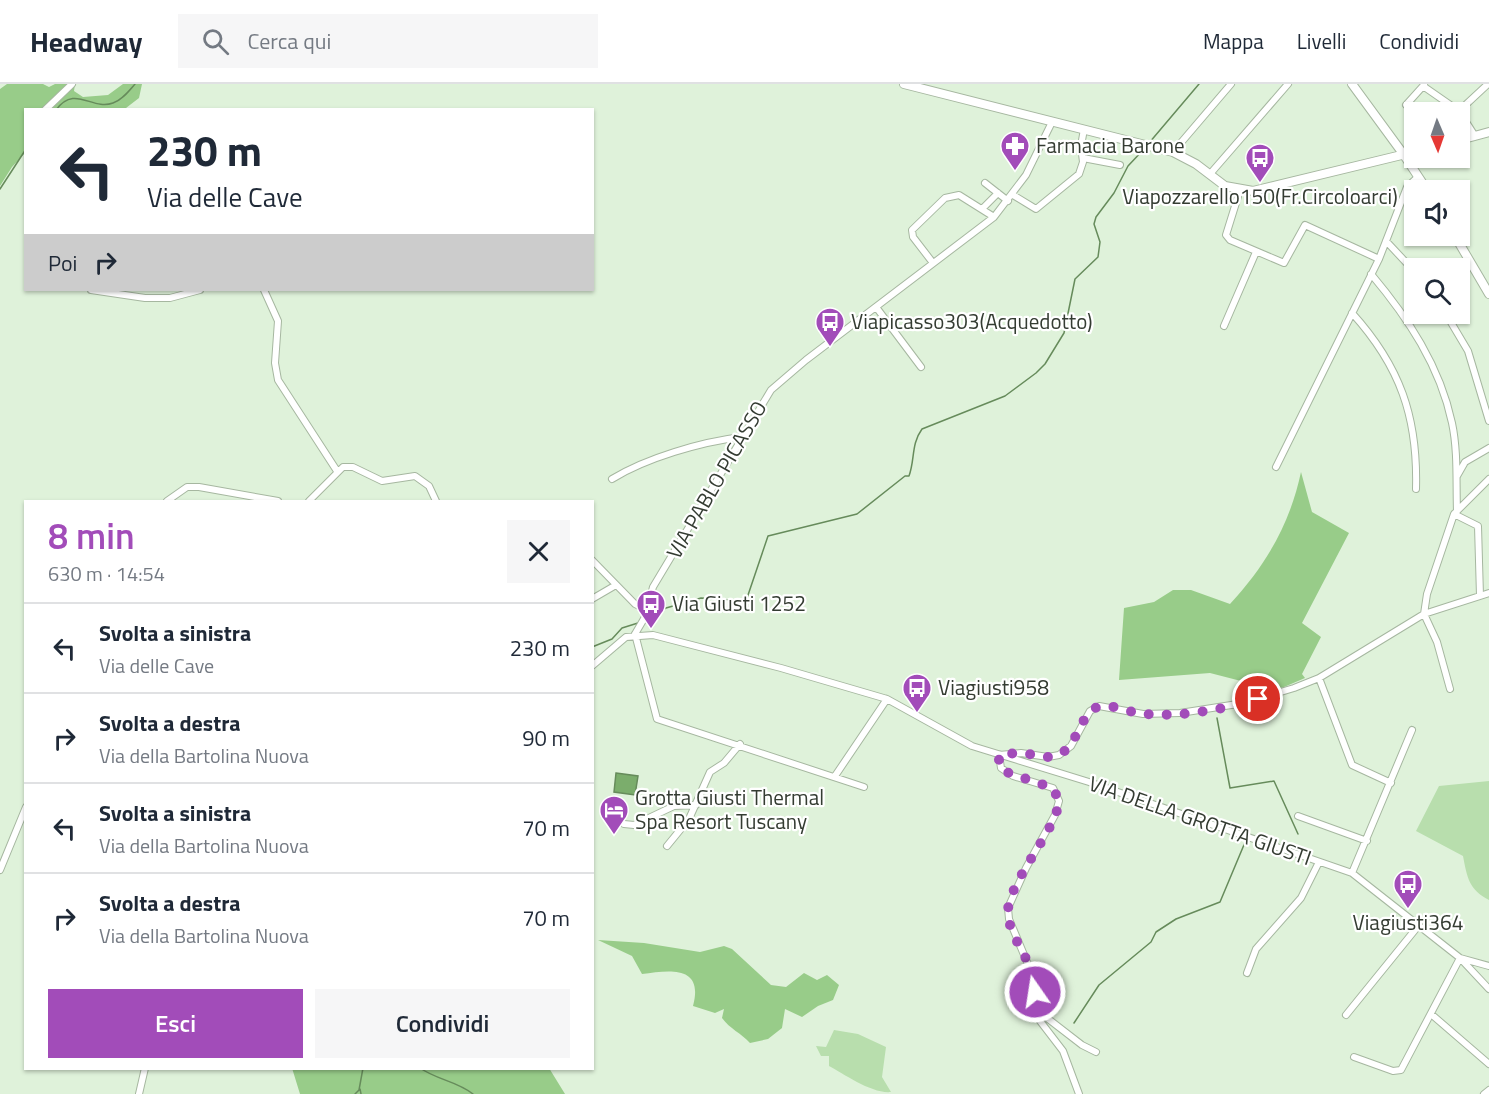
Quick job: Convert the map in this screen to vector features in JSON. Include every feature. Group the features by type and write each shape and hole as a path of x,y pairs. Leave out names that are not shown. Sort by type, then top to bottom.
{"street":[{"path":"47,108 72,84"},
{"path":"904,84 1173,152 1210,174 1224,186 1240,190 1253,190 1404,155 1352,84"},
{"path":"1173,152 1231,84"},
{"path":"1210,174 1288,84"},
{"path":"1469,102 1488,84"},
{"path":"1409,102 1424,85 1447,102"},
{"name":"VIA PABLO PICASSO","path":"636,634 653,587 682,541 760,404 780,381 994,217 1026,176 1052,122"},
{"path":"1470,128 1475,136"},
{"path":"1013,195 1031,208 1040,207 1075,179 1083,158 1081,146 1084,129"},
{"path":"1470,137 1489,132"},
{"path":"1083,158 1120,165"},
{"path":"1412,168 1420,180"},
{"path":"1276,466 1371,274 1407,186 1418,177"},
{"path":"985,183 1008,201"},
{"path":"1240,190 1227,237 1256,252 1286,262 1305,225 1378,259"},
{"path":"982,209 998,193"},
{"path":"933,263 913,237 913,227 953,194 963,196 994,217"},
{"path":"1386,241 1404,260"},
{"path":"1461,246 1489,294"},
{"path":"1224,326 1256,252"},
{"path":"1371,274 1410,324 1432,363 1452,424 1456,512 1428,594 1424,614 1437,642 1450,689"},
{"path":"99,291 145,298 170,298 196,291"},
{"path":"264,291 278,321 274,363 278,380 337,471"},
{"path":"876,307 921,366"},
{"path":"1352,313 1384,351 1404,396 1411,418 1417,455 1416,489"},
{"path":"1452,324 1468,351 1489,421"},
{"path":"612,479 628,469 716,440 741,438"},
{"path":"1456,479 1463,465 1489,448"},
{"path":"310,500 337,471 354,467 382,481 415,476 429,486 436,500"},
{"path":"1456,512 1489,479"},
{"path":"168,500 187,487 199,487 272,500"},
{"path":"1456,512 1478,526 1480,596"},
{"path":"594,562 635,604 644,617"},
{"path":"594,598 616,585"},
{"path":"1079,1094 1063,1051 1040,1020 1032,974 1009,919 1008,908 1035,849 1055,815 1059,801 1053,788 1003,771 999,764 999,755 1021,753 1048,757 1059,755 1071,746 1090,711 1099,706 1143,714 1199,711 1244,703 1319,678 1424,614 1489,593"},
{"path":"594,664 626,637 636,634 657,719 740,744 864,787"},
{"name":"VIA DELLA GROTTA GIUSTI","path":"636,634 653,635 781,668 887,699 954,738 999,755 1089,782 1352,873 1460,958 1489,966"},
{"path":"1319,678 1352,765 1391,783"},
{"path":"835,776 887,699"},
{"path":"1352,873 1412,730"},
{"path":"668,846 689,819 710,772 724,763 740,744"},
{"path":"624,824 634,825 674,806 696,805"},
{"path":"0,870 24,812"},
{"path":"1298,816 1367,841"},
{"path":"1247,973 1256,949 1301,898 1319,862"},
{"path":"1346,1015 1419,925"},
{"path":"1354,1057 1393,1071 1401,1070 1460,958 1489,989"},
{"path":"1037,1010 1070,1037 1096,1052"},
{"path":"1431,1014 1489,1064"},
{"path":"139,1094 145,1070"},
{"path":"1484,1094 1489,1090"}],"shaded area":[{"path":"7,84 43,84 49,87 55,84 75,84 74,91 83,97 108,95 123,84 142,84 139,98 126,108 24,108 24,154 12,167 0,186 0,89"},
{"path":"1301,472 1312,512 1349,533 1302,623 1321,637 1302,674 1305,678 1284,687 1252,695 1241,681 1210,673 1119,680 1124,608 1154,602 1173,590 1191,590 1230,604 1255,574 1275,543 1290,509"},
{"path":"616,773 638,776 635,795 614,792"},
{"path":"1489,781 1489,900 1477,892 1470,882 1463,856 1416,831 1439,786"},
{"path":"598,940 644,943 700,952 724,946 732,949 771,985 786,987 804,973 817,980 827,975 839,985 833,1000 818,1006 802,1017 785,1009 782,1028 768,1039 750,1043 722,1018 724,1009 715,1013 693,1006 694,983 689,977 673,972 642,974 632,956"},
{"path":"834,1030 858,1034 886,1047 882,1077 891,1092 867,1087 829,1066 829,1056 821,1056 816,1046 826,1047"},
{"path":"293,1070 550,1070 565,1094 300,1094"}],"waterway":[{"path":"58,108 70,99 77,98 105,105 113,103 122,98 135,84"},
{"path":"1149,143 1199,84"},
{"path":"648,617 666,608 701,598 746,601 768,536 857,514 905,476 909,476 916,440 922,429 1005,396 1036,373 1045,364 1064,333 1075,279 1098,257 1100,242 1094,224 1096,217 1114,193 1128,166 1144,149"},
{"path":"0,189 24,152"},
{"path":"594,646 612,639 622,628 638,623"},
{"path":"1217,718 1230,788 1274,781 1298,834"},
{"path":"1074,1023 1099,985 1151,942 1156,932 1176,919 1220,902 1246,840"},
{"path":"355,1094 359,1090 363,1070"},
{"path":"424,1070 473,1094"},
{"path":"360,1089 361,1094"}],"place":[{"name":"Farmacia Barone","path":"1015,172"},
{"name":"Viapozzarello150(Fr.Circoloarci)","path":"1260,184"},
{"name":"Viapicasso303(Acquedotto)","path":"830,348"},
{"name":"Via Giusti 1252","path":"651,630"},
{"name":"Viagiusti958","path":"917,714"},
{"name":"Grotta Giusti Thermal Spa Resort Tuscany","path":"614,836"},
{"name":"Viagiusti364","path":"1408,910"}],"route":[{"path":"1035,992 1032,974 1009,919 1008,908 1035,849 1055,815 1059,801 1056,790 1053,788 1003,771 999,764 999,755 1021,753 1048,757 1059,755 1071,746 1090,711 1099,706 1143,714 1180,714 1222,708 1258,699"}]}
